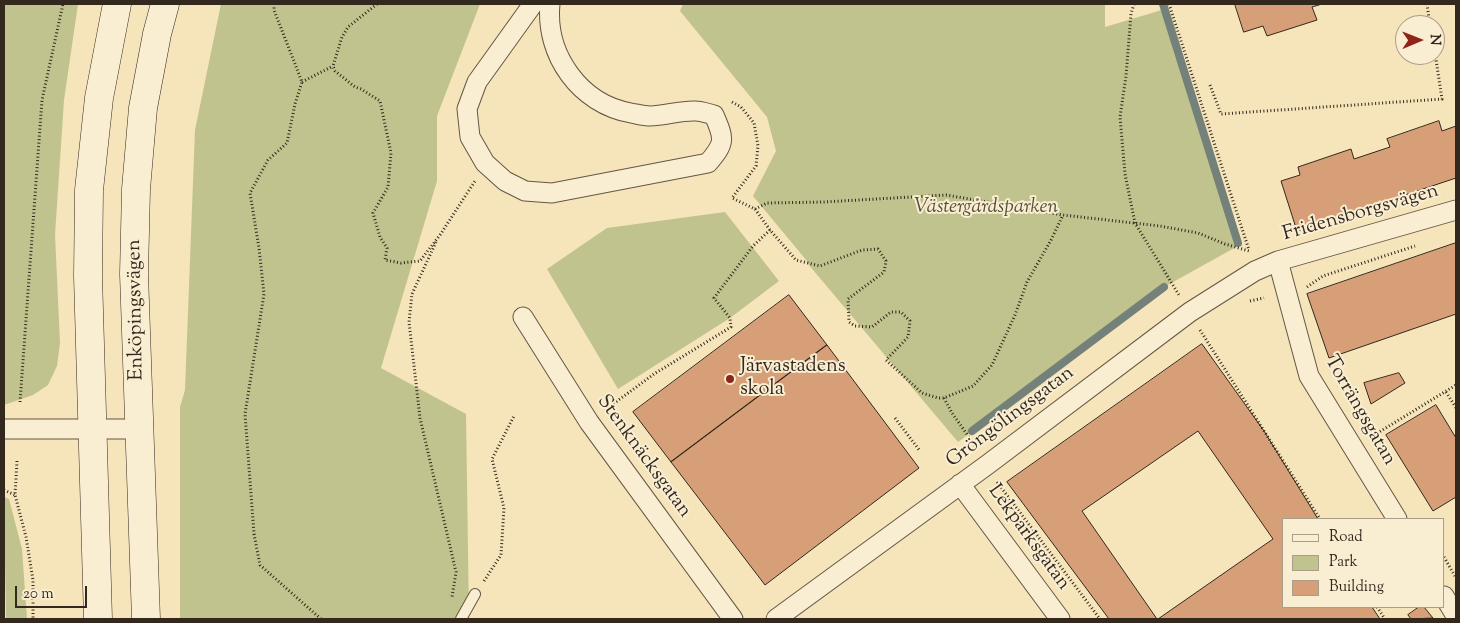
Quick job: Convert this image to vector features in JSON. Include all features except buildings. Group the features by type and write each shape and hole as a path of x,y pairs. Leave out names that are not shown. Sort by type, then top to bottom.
{"main road":[{"path":"98,619 88,276 89,190 99,98 117,4"},
{"name":"Enköpingsvägen","path":"146,619 134,274 136,189 143,108 157,34 165,4"}],"street":[{"path":"533,4 477,82 467,109 470,137 485,163 505,181 525,191 552,193 708,163 721,148 722,133 714,115 696,111 649,116 617,110 594,99 580,87 566,69 555,49 551,30 550,4"},
{"name":"Fridensborgsvägen","path":"1278,262 1456,210"},
{"name":"Gröngölingsgatan","path":"776,619 1190,312 1255,271 1278,262"},
{"name":"Torrängsgatan","path":"1278,262 1309,376 1396,518"},
{"name":"Stenknäcksgatan","path":"524,317 588,422 732,619"},
{"path":"4,429 139,429"},
{"name":"Lekparksgatan","path":"960,484 1060,619"},
{"path":"1445,598 1456,616"}],"lane":[{"path":"461,619 475,594"}],"path":[{"path":"20,402 42,100 63,4"},
{"path":"274,4 274,10 302,82 286,143 268,160 250,193 264,294 245,414 254,534 260,564 321,619"},
{"path":"377,4 348,27 342,37 333,66 335,71 355,87 380,101 390,153 388,187 373,213 380,237 387,248 385,260 401,263 420,261 440,235 485,163"},
{"path":"1134,4 1131,14 1126,76 1120,117 1124,174 1135,224 1319,518"},
{"path":"1169,4 1255,271"},
{"path":"1210,84 1221,114 1442,99 1437,65"},
{"path":"302,82 333,66"},
{"path":"755,208 767,203 824,202 946,195 1063,216 1160,226 1198,233 1249,251"},
{"path":"820,266 862,250 878,249 886,261 884,272 848,299 849,322 855,326 872,327 891,312 901,312 910,321 908,337 886,360 922,393 944,398 973,386 992,366 1027,282 1063,216"},
{"path":"588,422 654,374 731,328 730,318 714,298 752,246 770,230"},
{"path":"440,235 412,294 409,322 420,418 456,572 452,599"},
{"path":"1303,289 1323,276 1418,245"},
{"path":"1248,302 1264,298"},
{"path":"1365,430 1370,438 1456,385"},
{"path":"1446,391 1456,408"},
{"path":"944,398 952,413 976,446"},
{"path":"475,594 501,555 504,508 492,459 514,416"},
{"path":"895,418 920,451"},
{"path":"17,461 15,495 26,537 33,580 33,619"},
{"path":"995,479 1100,619"},
{"path":"4,490 15,495"},
{"path":"1445,560 1456,578"},
{"path":"1377,608 1384,619"}],"green space":[{"path":"4,4 78,4 64,100 55,235 60,343 57,366 48,385 33,395 4,405"},
{"path":"221,4 480,4 437,116 437,181 381,368 466,414 469,619 180,619 180,407 185,390 195,130"},
{"name":"Västergårdsparken","path":"683,4 1105,4 1105,27 1162,10 1238,246 1164,287 958,442 753,196 776,151 767,117 680,11"},
{"path":"725,212 779,281 730,318 618,389 547,269 607,228"},
{"path":"4,497 9,499 22,549 27,619 6,619"}],"waterway":[{"path":"1163,4 1238,243"},
{"path":"972,431 1164,287"}],"place":[{"name":"Järvastadens skola","path":"730,379"}]}
